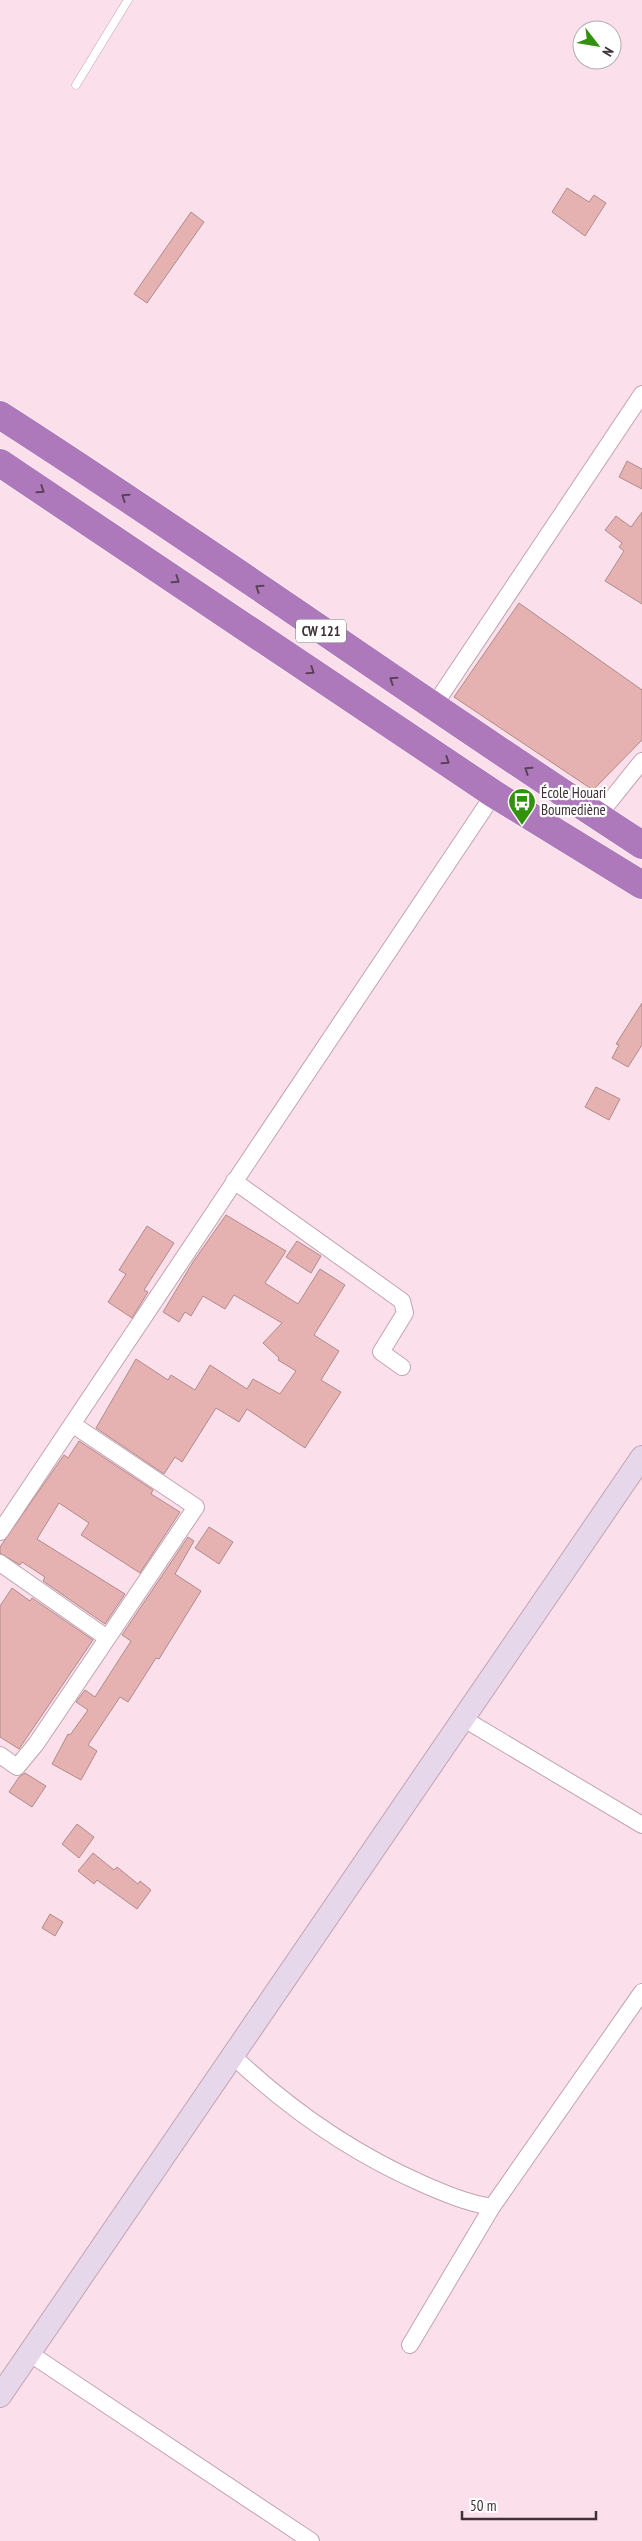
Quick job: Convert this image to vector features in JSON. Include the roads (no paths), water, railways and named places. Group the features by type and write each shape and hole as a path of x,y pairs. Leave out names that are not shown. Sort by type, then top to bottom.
{"highway":[{"name":"CW 121","path":"0,415 90,473 432,707 642,845"},
{"path":"0,463 494,794 642,885"}],"street":[{"path":"432,707 642,394"},
{"path":"598,816 642,761"},
{"path":"0,1532 494,794"},
{"path":"234,1181 402,1301 406,1312 381,1352 402,1367"},
{"path":"0,1755 17,1767 36,1744 196,1507 72,1424"},
{"path":"0,2396 642,1456"},
{"path":"0,1563 107,1638"},
{"path":"464,1719 642,1825"},
{"path":"410,2345 492,2207 642,1992"},
{"path":"233,2056 269,2090 369,2159 460,2200 492,2207"},
{"path":"29,2353 311,2541"}],"lane":[{"path":"76,85 128,0"}],"place":[{"name":"École Houari Boumediène","path":"522,826"}]}
